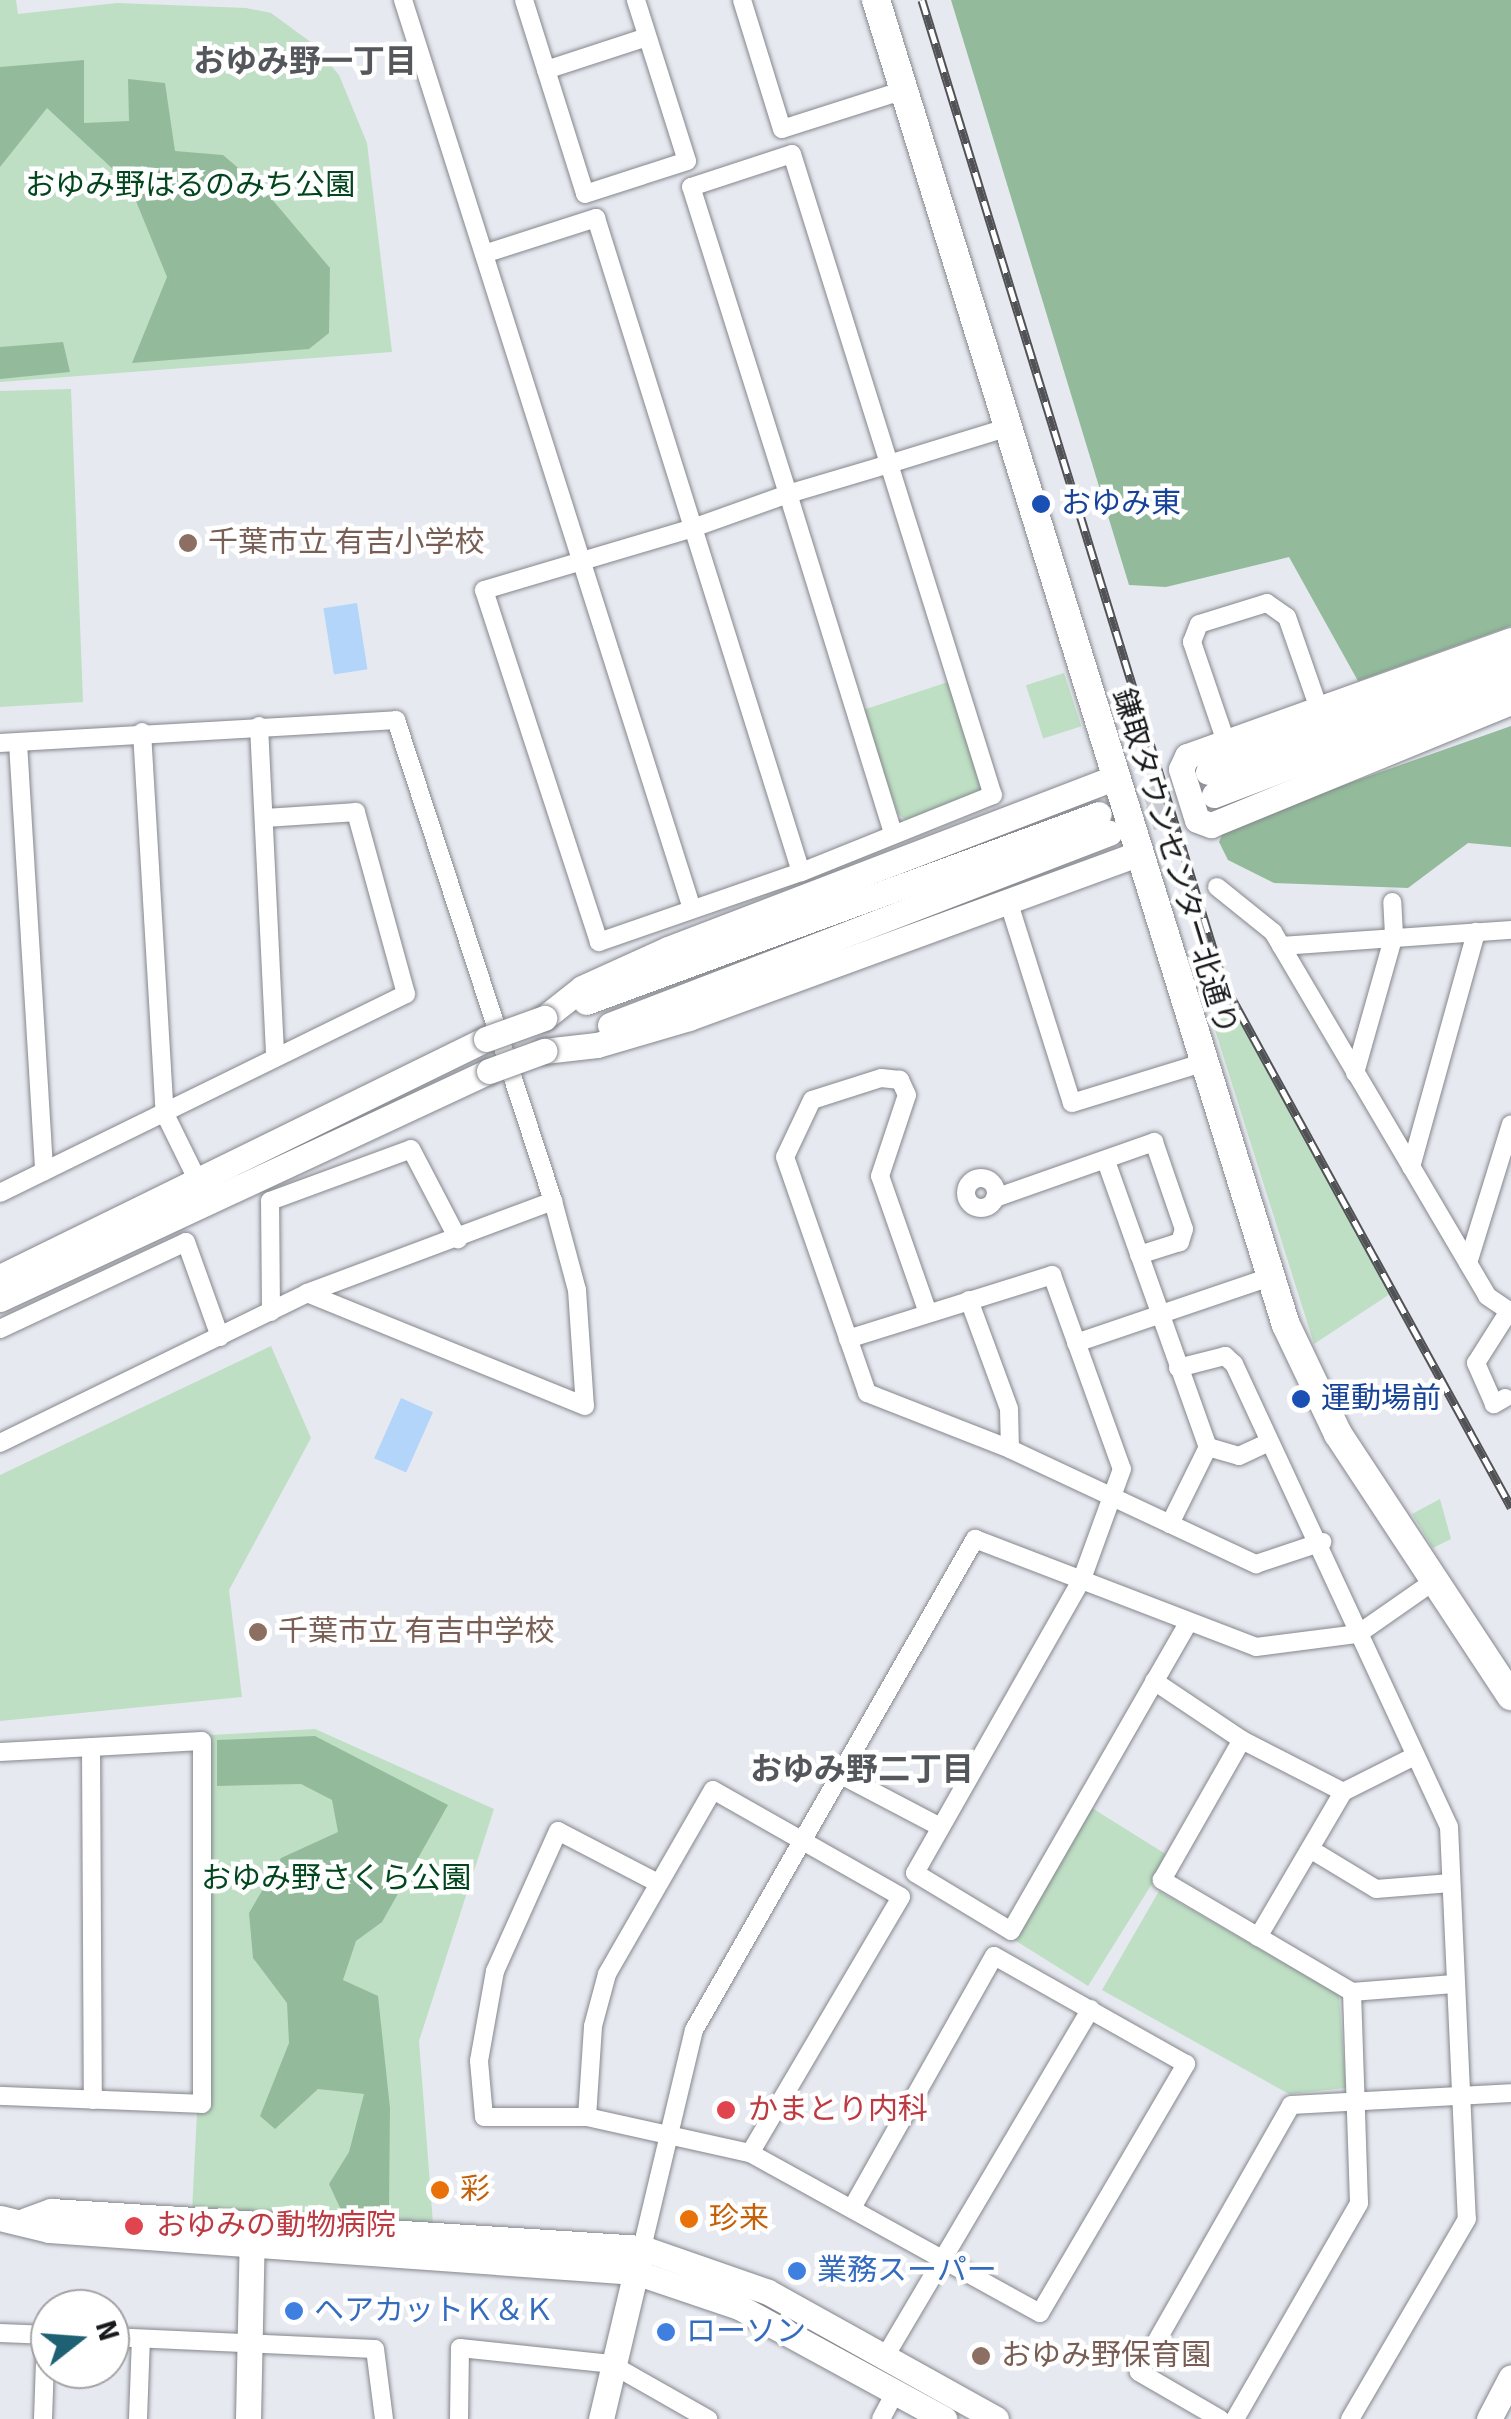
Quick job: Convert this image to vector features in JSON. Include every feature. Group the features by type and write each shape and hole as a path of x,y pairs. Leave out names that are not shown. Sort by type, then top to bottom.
{"main road":[{"name":"鎌取タウンセンター北通り","path":"876,0 1270,1277 1338,1434 1511,1696"}],"street":[{"path":"403,0 578,563 692,908"},
{"path":"545,0 525,3 585,194 687,161 636,0"},
{"path":"742,0 782,129 904,90"},
{"path":"546,70 648,37"},
{"path":"892,834 788,494 691,187 792,154 889,464 993,795 802,872 600,942 484,590 690,529 788,494 889,464 1006,428"},
{"path":"484,254 596,218 690,529 802,872"},
{"path":"1226,742 1192,642 1199,624 1267,602 1287,617 1319,709"},
{"path":"1511,640 1183,761 1202,825 1511,702"},
{"path":"1511,659 1211,783 1511,682"},
{"path":"44,1171 9,743 142,732 396,720 553,1201 579,1308 585,1406 307,1294"},
{"path":"259,726 275,1057"},
{"path":"142,732 165,1114 196,1179"},
{"path":"544,1018 582,988 668,949 1114,778"},
{"path":"0,1193 406,994 356,812 266,818"},
{"path":"0,1277 486,1039 1104,823 489,1072 0,1298"},
{"path":"544,1050 597,1045 689,1018 1138,854"},
{"path":"1217,887 1281,946 1487,1296 1510,1311 1476,1363 1494,1404 1505,1398"},
{"path":"1355,1073 1394,935 1392,902"},
{"path":"1012,913 1072,1103 1202,1063"},
{"path":"1281,946 1394,935 1511,930"},
{"path":"1411,1167 1476,932"},
{"path":"928,1313 880,1176 907,1095 900,1080 880,1078 812,1100 784,1158 867,1393 1010,1449 1256,1564 1322,1542"},
{"path":"1468,1263 1510,1127"},
{"path":"996,1198 1154,1142 1184,1229 1180,1242 1138,1255"},
{"path":"271,1312 270,1201 412,1149 458,1238"},
{"path":"1106,1161 1208,1447 1170,1524"},
{"path":"0,1443 307,1294 553,1201"},
{"path":"0,1329 186,1242 220,1337"},
{"path":"848,1339 1052,1275 1122,1470 1116,1496 1082,1579 915,1873 1011,1930 1186,1627"},
{"path":"1076,1343 1270,1277"},
{"path":"969,1300 1009,1409 1010,1449"},
{"path":"1178,1368 1225,1356 1322,1542 1358,1634 1449,1828 1467,2219 1350,2419"},
{"path":"1208,1447 1239,1456 1269,1442"},
{"path":"601,2419 611,2364 694,2030 844,1776 975,1539 1082,1579 1186,1627 1256,1648 1358,1634 1434,1581"},
{"path":"1154,1681 1242,1740 1343,1792"},
{"path":"1242,1740 1162,1880 1352,1992 1454,1984"},
{"path":"0,1752 202,1741 202,2104 0,2096"},
{"path":"90,1747 92,2100"},
{"path":"1258,1937 1343,1792 1413,1757"},
{"path":"844,1776 940,1827"},
{"path":"586,2117 593,2026 607,1974 656,1882 713,1790 900,1897 750,2153"},
{"path":"656,1882 558,1831 496,1971 479,2061 484,2118 586,2117 750,2153 945,2254 1040,2313 1186,2064 994,1956 854,2204"},
{"path":"1310,1850 1376,1889 1451,1883"},
{"path":"1235,2419 1359,2202 1352,2102 1352,1992"},
{"path":"886,2355 1090,2008"},
{"path":"1220,2419 1139,2372 1291,2105 1511,2093"},
{"path":"13,2219 51,2211 252,2234 458,2244 639,2260 741,2279 886,2355 996,2419"},
{"path":"248,2419 252,2234"},
{"path":"639,2260 739,2307 944,2419"},
{"path":"0,2334 30,2335"},
{"path":"130,2338 374,2349 384,2419"},
{"path":"138,2419 140,2338"},
{"path":"460,2419 460,2348 611,2364 708,2419"},
{"path":"1490,2419 1511,2376"},
{"path":"44,2419 45,2389"},
{"path":"881,2419 896,2391"}],"green space":[{"name":"おゆみ野はるのみち公園","path":"0,0 16,0 18,14 117,3 246,8 271,13 312,43 339,75 367,143 392,352 0,382"},
{"path":"951,0 1511,0 1511,626 1358,681 1289,557 1166,587 1129,585"},
{"path":"84,60 84,123 129,121 128,79 165,83 175,151 223,155 265,191 330,268 329,333 309,349 132,363 167,277 129,184 47,108 0,167 0,67"},
{"path":"63,342 70,372 0,379 0,347"},
{"path":"71,389 83,702 0,707 0,391"},
{"path":"1064,673 1081,726 1043,739 1026,685"},
{"path":"948,682 982,785 979,793 907,821 898,814 863,710"},
{"path":"1511,726 1511,847 1468,843 1408,888 1274,883 1228,860 1219,842 1225,827"},
{"path":"1224,991 1390,1294 1314,1344 1205,998"},
{"path":"271,1346 311,1438 229,1590 242,1697 0,1721 0,1475"},
{"path":"1440,1499 1451,1539 1433,1548 1412,1514"},
{"name":"おゆみ野さくら公園","path":"315,1729 494,1809 419,2041 433,2223 192,2211 197,2113 206,2113 211,1735"},
{"path":"315,1736 448,1805 382,1922 356,1941 343,1980 378,1996 390,2108 389,2211 341,2210 329,2184 349,2152 364,2094 318,2089 275,2129 260,2116 289,2043 287,2003 253,1958 249,1913 281,1858 338,1832 332,1800 301,1784 217,1786 217,1740"},
{"path":"1092,1808 1169,1856 1088,1986 1011,1938"},
{"path":"1159,1891 1339,1995 1346,2088 1289,2094 1102,1990"}],"water":[{"path":"357,603 367,669 334,674 323,608"},
{"path":"401,1398 433,1412 406,1473 374,1458"}],"tunnel":[{"path":"1109,810 1202,774"},
{"path":"1115,831 1209,796"}],"railway":[{"path":"922,0 1224,984 1511,1507"}],"place":[{"name":"おゆみ東","path":"1041,504"},
{"name":"千葉市立 有吉小学校","path":"188,543"},
{"name":"運動場前","path":"1301,1399"},
{"name":"千葉市立 有吉中学校","path":"258,1632"},
{"name":"かまとり内科","path":"726,2110"},
{"name":"彩","path":"440,2190"},
{"name":"珍来","path":"689,2219"},
{"name":"おゆみの動物病院","path":"134,2226"},
{"name":"業務スーパー","path":"797,2271"},
{"name":"ヘアカットＫ＆Ｋ","path":"294,2311"},
{"name":"ローソン","path":"666,2332"},
{"name":"おゆみ野保育園","path":"981,2356"}],"district":[{"name":"おゆみ野一丁目","path":"305,62"},
{"name":"おゆみ野二丁目","path":"862,1770"}]}
